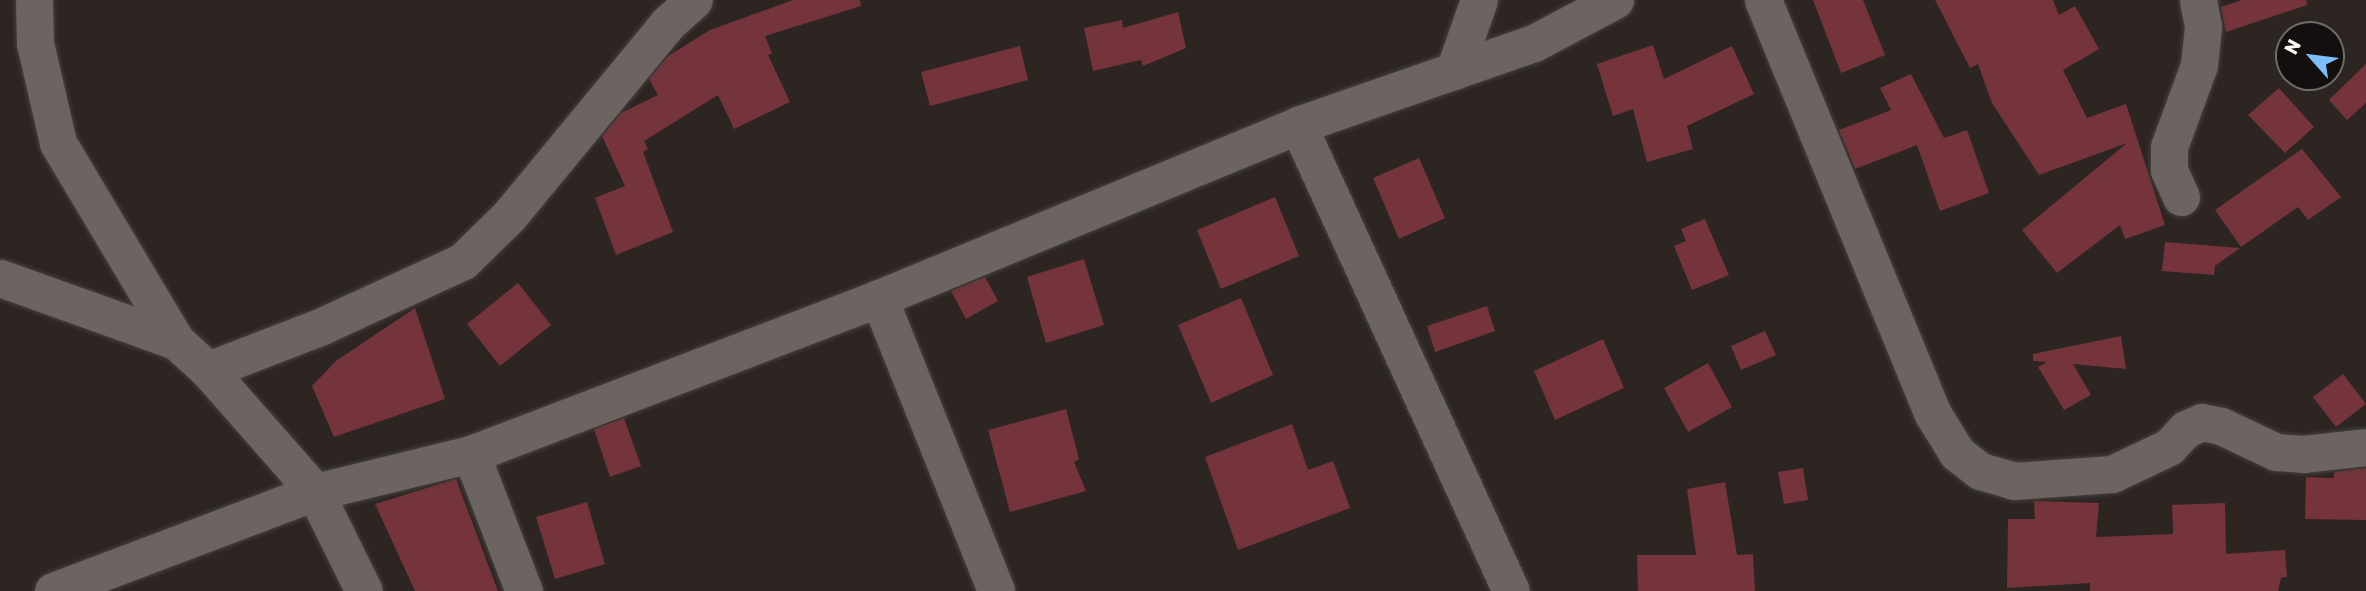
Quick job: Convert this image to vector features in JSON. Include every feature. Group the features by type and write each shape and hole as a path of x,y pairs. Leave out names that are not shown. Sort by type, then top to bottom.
{"street":[{"path":"34,0 35,43 58,143 176,341 208,370 315,492 364,591"},
{"path":"208,370 323,326 463,261 509,216 667,24 694,0"},
{"path":"1454,71 1479,0"},
{"path":"54,591 315,492 471,454 879,298 1298,125 1534,43 1615,0"},
{"path":"1763,0 1933,414 1957,453 1980,471 2014,481 2112,474 2169,447 2186,429 2202,422 2221,426 2276,452 2303,454 2366,447"},
{"path":"2181,197 2169,170 2169,147 2199,65 2203,26 2198,0"},
{"path":"1298,125 1511,591"},
{"path":"0,278 176,341"},
{"path":"879,298 996,591"},
{"path":"471,454 524,591"}],"building":[{"path":"793,0 860,0 861,6 765,36 772,54 768,55 790,102 734,129 718,95 644,141 648,149 643,152 673,232 616,255 595,198 625,186 602,136 621,113 658,95 649,79 668,56 710,30"},
{"path":"1813,0 1863,0 1885,55 1841,73"},
{"path":"1935,0 2053,0 2059,15 2075,6 2099,49 2063,70 2087,118 2126,104 2165,225 2125,239 2120,225 2057,273 2022,230 2127,143 2039,175 1992,103 1978,64 1970,68"},
{"path":"2242,0 2306,0 2307,5 2226,32 2221,7"},
{"path":"1178,12 1186,48 1143,66 1141,60 1093,71 1084,28 1122,20 1123,28"},
{"path":"1653,45 1664,79 1732,46 1754,94 1687,126 1693,149 1647,162 1633,109 1613,116 1597,64"},
{"path":"1020,46 1028,80 930,106 921,72"},
{"path":"2366,64 2366,103 2347,120 2329,100 2338,91 2345,91 2345,84"},
{"path":"1911,74 1944,138 1967,130 1989,193 1940,211 1917,145 1855,169 1839,130 1891,110 1880,88"},
{"path":"2276,91 2282,91 2314,127 2285,153 2248,115"},
{"path":"2302,149 2341,197 2308,220 2298,207 2241,247 2215,210"},
{"path":"1419,158 1445,218 1399,239 1373,178"},
{"path":"1275,197 1299,256 1221,289 1197,230"},
{"path":"1705,219 1729,275 1692,290 1674,246 1686,241 1681,229"},
{"path":"2165,242 2240,248 2215,266 2214,275 2162,271"},
{"path":"1084,259 1104,325 1046,343 1027,277"},
{"path":"985,277 998,301 966,319 951,291"},
{"path":"518,283 551,325 500,366 467,324"},
{"path":"1241,298 1273,375 1211,403 1178,325"},
{"path":"1487,306 1495,331 1435,352 1427,326"},
{"path":"415,308 445,399 334,437 312,386 336,361"},
{"path":"1765,331 1776,355 1741,370 1731,346"},
{"path":"2121,336 2126,369 2073,364 2091,395 2064,410 2038,367 2047,362 2033,361 2033,354"},
{"path":"1603,339 1624,388 1555,420 1534,371"},
{"path":"1708,363 1732,407 1688,432 1664,388"},
{"path":"2343,374 2366,404 2336,427 2313,397"},
{"path":"1066,409 1079,459 1074,462 1086,491 1010,512 988,430"},
{"path":"624,418 641,466 610,477 594,429"},
{"path":"1292,424 1308,470 1333,461 1350,508 1238,550 1205,457"},
{"path":"1803,468 1808,500 1784,504 1778,472"},
{"path":"2366,468 2366,520 2305,519 2306,477 2334,478 2334,472"},
{"path":"456,479 498,591 415,591 375,504"},
{"path":"1725,482 1737,555 1753,554 1755,591 1638,591 1637,555 1696,555 1687,489"},
{"path":"2034,501 2099,503 2096,537 2173,534 2172,505 2225,503 2226,554 2285,550 2287,577 2281,578 2278,591 2090,591 2090,583 2007,588 2008,519 2035,519"},
{"path":"587,502 605,564 555,579 536,517"}]}
